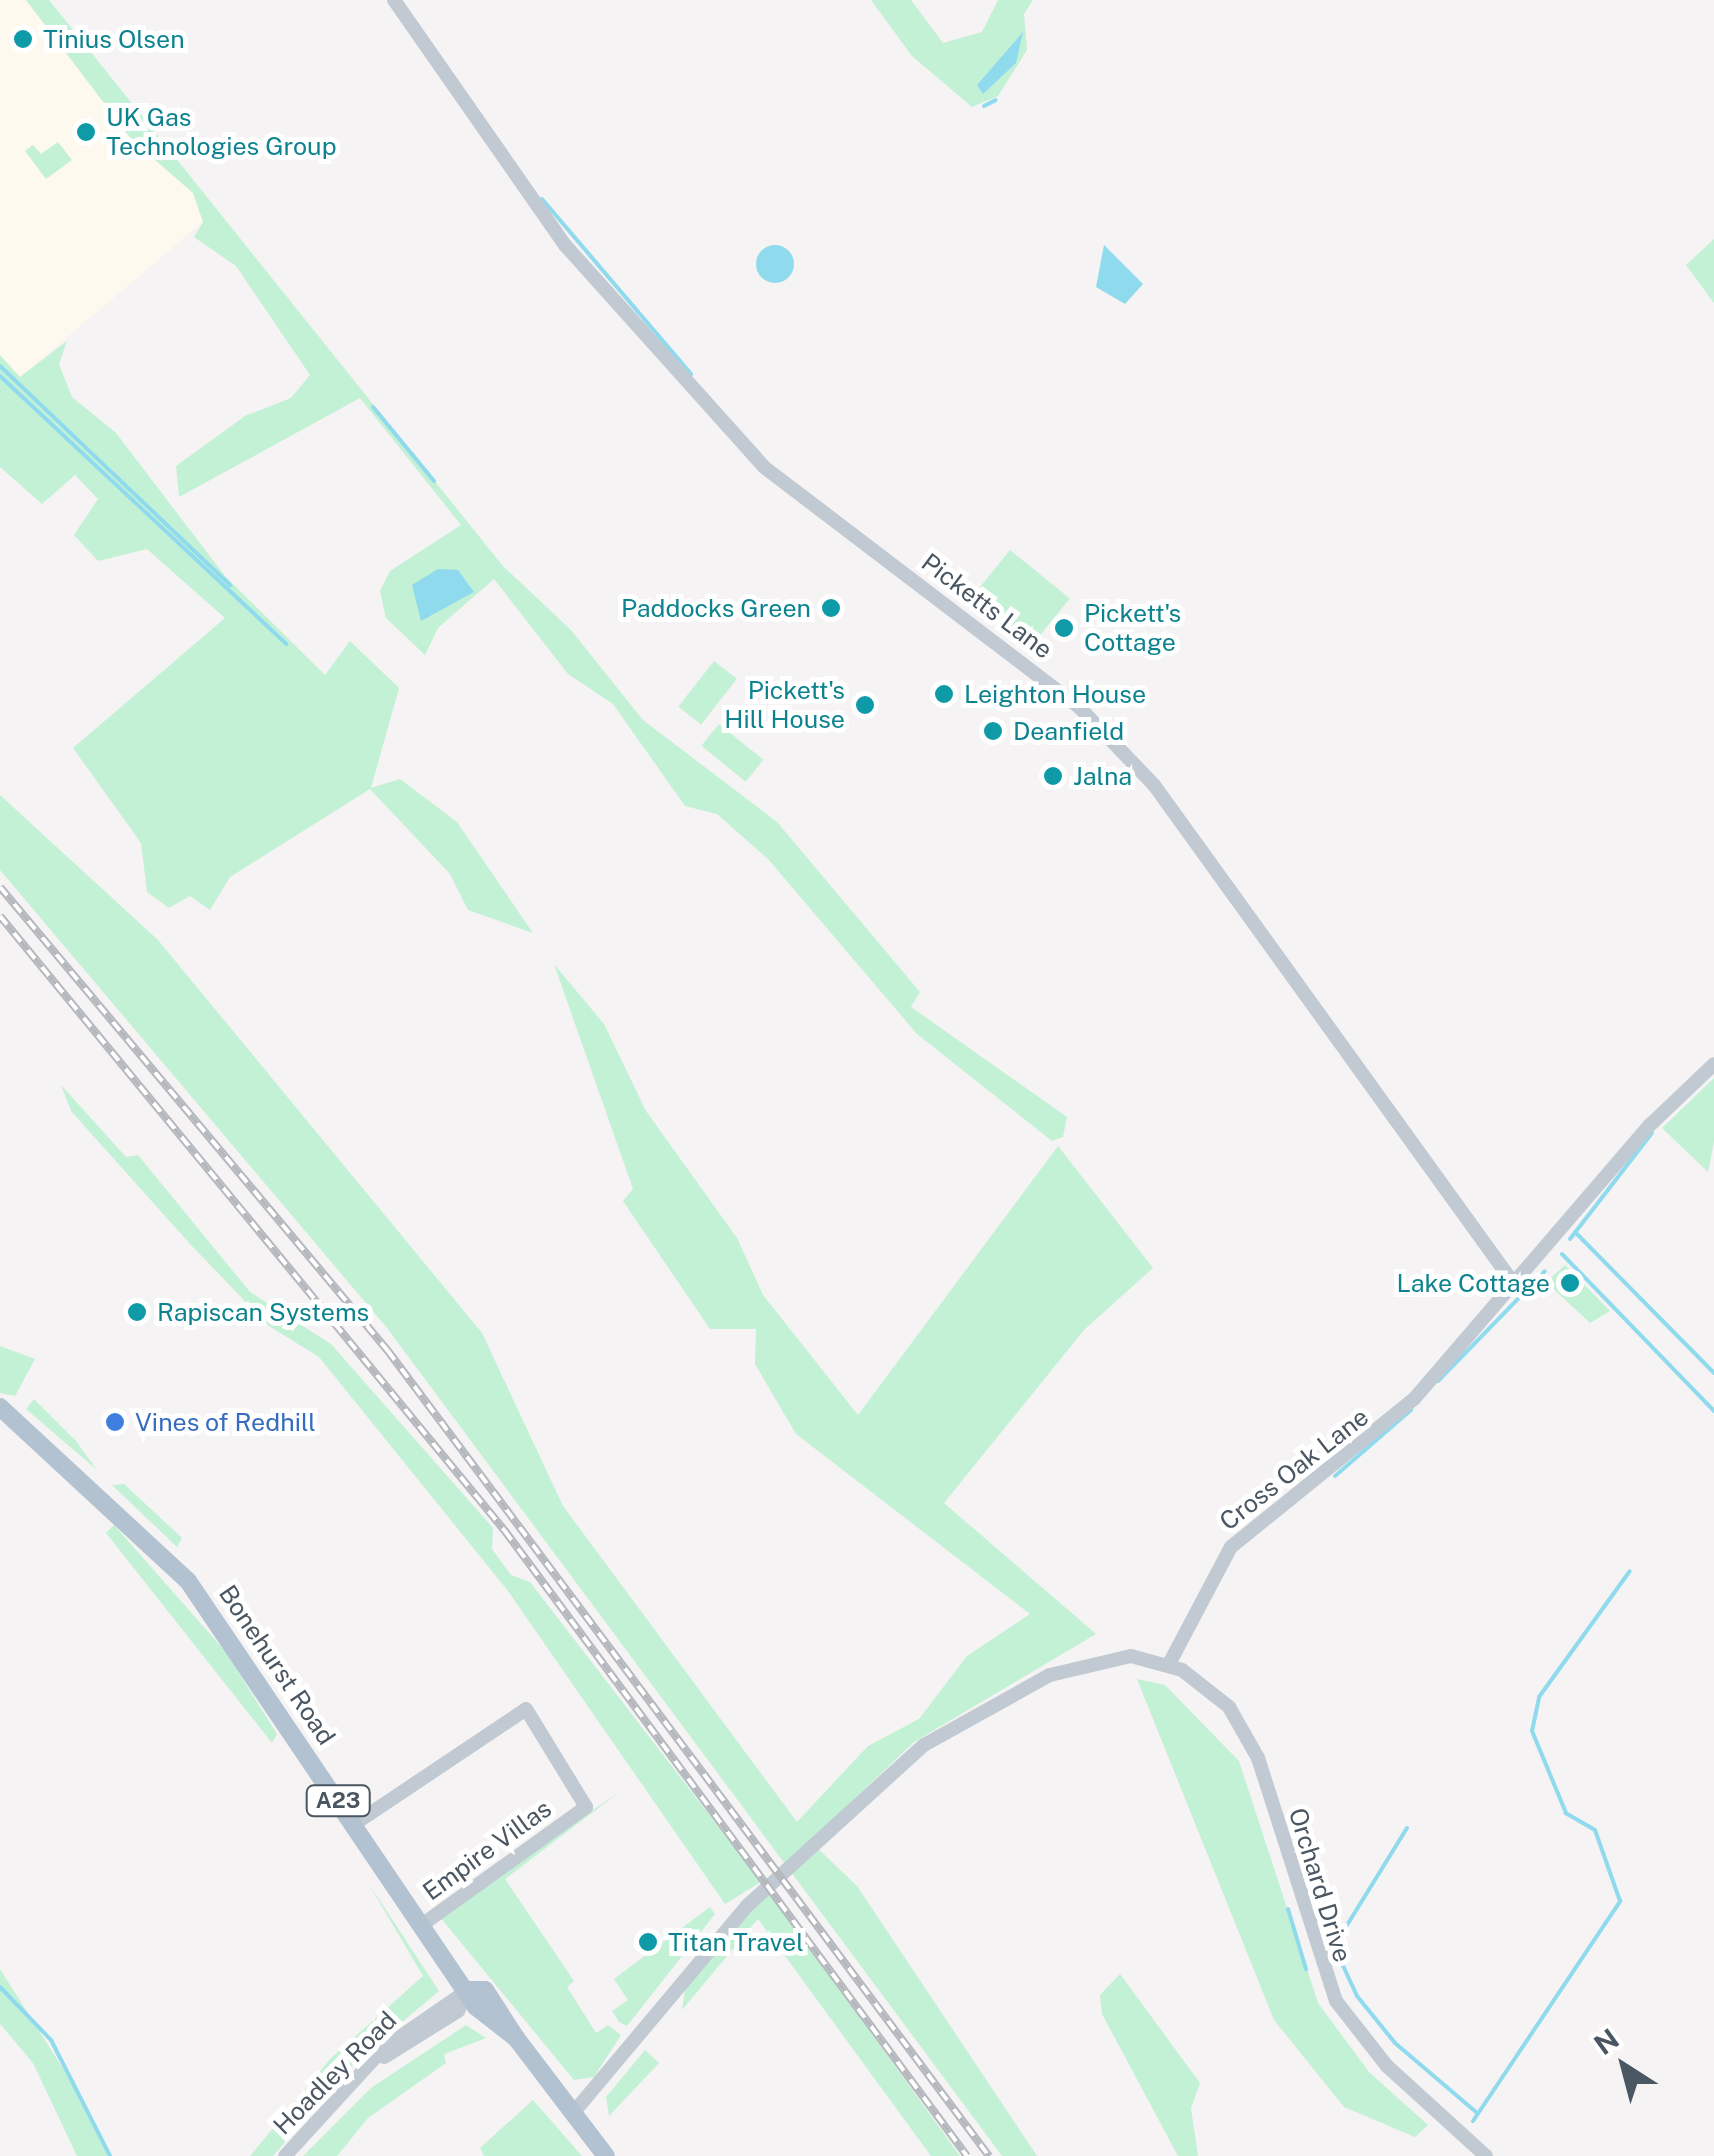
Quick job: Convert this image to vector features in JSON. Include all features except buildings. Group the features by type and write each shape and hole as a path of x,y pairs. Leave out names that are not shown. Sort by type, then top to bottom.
{"main road":[{"name":"Bonehurst Road","path":"0,1406 188,1581 483,2015 516,2038 606,2156"}],"street":[{"name":"Picketts Lane","path":"394,0 565,244 764,467 1080,707 1154,785 1514,1284"},
{"name":"Cross Oak Lane","path":"1169,1664 1230,1547 1382,1430 1714,1064"},
{"path":"574,2112 748,1905 924,1745 1088,1659 1169,1664"},
{"name":"Orchard Drive","path":"1169,1664 1209,1687 1246,1732 1336,2001 1387,2066 1486,2156"},
{"name":"Empire Villas","path":"354,1824 526,1709 586,1798 578,1812 423,1924"},
{"name":"Hoadley Road","path":"284,2156 384,2057 468,1990"}],"shaded area":[{"path":"0,0 26,0 132,140 149,159 165,160 193,193 203,222 19,378 0,355"}],"green space":[{"path":"26,0 49,0 502,565 571,630 643,720 777,822 920,992 911,1007 1067,1117 1063,1137 1052,1141 917,1034 768,859 717,814 685,806 613,704 568,674 494,579 438,628 425,655 386,618 380,591 390,571 461,525 360,398 179,497 176,466 245,416 291,398 310,375 236,266 194,237 203,222 193,193 132,140"},
{"path":"871,0 911,0 943,43 982,32 998,0 1033,0 1024,14 1027,50 998,96 972,107 912,56"},
{"path":"58,142 72,160 46,179 25,151 33,145 41,154"},
{"path":"1714,239 1714,303 1686,265"},
{"path":"67,341 59,364 72,397 116,433 225,576 325,675 350,641 399,688 371,788 400,779 457,822 533,933 468,910 450,874 370,789 230,877 210,910 190,896 169,908 147,892 141,843 73,748 225,618 147,549 98,561 74,535 98,499 75,475 42,504 0,467 0,355 20,377"},
{"path":"1010,550 1070,598 1029,649 969,601"},
{"path":"714,661 737,679 701,725 678,707"},
{"path":"719,724 763,760 746,782 701,746"},
{"path":"0,795 158,940 482,1333 563,1506 797,1822 868,1746 919,1719 967,1656 1030,1614 796,1434 755,1364 756,1329 710,1329 623,1201 633,1189 554,964 604,1024 646,1111 737,1238 763,1295 858,1415 1058,1146 1153,1268 1084,1330 944,1503 1096,1634 914,1742 810,1841 857,1886 1037,2156 1002,2156 387,1328 0,870"},
{"path":"1714,1078 1714,1142 1708,1172 1662,1128"},
{"path":"61,1085 126,1157 138,1155 250,1292 331,1344 493,1528 492,1549 511,1575 530,1582 761,1882 725,1904 508,1591 319,1357 269,1326 191,1245 71,1111"},
{"path":"1565,1265 1610,1311 1590,1323 1546,1282"},
{"path":"0,1346 35,1359 15,1396 0,1393"},
{"path":"34,1399 76,1441 97,1470 26,1409"},
{"path":"124,1484 182,1538 177,1547 112,1485"},
{"path":"114,1525 225,1651 277,1734 272,1743 106,1533"},
{"path":"1137,1679 1165,1685 1239,1761 1318,2003 1369,2072 1428,2125 1415,2137 1344,2107 1274,2020"},
{"path":"622,1790 505,1879 574,1981 567,1987 596,2033 608,2025 621,2035 594,2077 574,2080 440,1917"},
{"path":"367,1881 439,1991 356,2061 273,2156 250,2156 331,2058 423,1976"},
{"path":"769,1892 960,2156 931,2156 758,1919 682,2010 686,1983"},
{"path":"710,1907 715,1914 627,2026 619,2022 612,2011 628,2000 614,1979"},
{"path":"0,1969 86,2105 108,2156 77,2156 33,2063 0,2024"},
{"path":"1120,1974 1200,2083 1191,2108 1198,2156 1178,2156 1102,2014 1100,1995"},
{"path":"466,2025 486,2038 444,2054 446,2063 368,2118 337,2156 303,2156 371,2088"},
{"path":"645,2050 659,2063 609,2116 606,2097"},
{"path":"533,2100 582,2156 484,2156 480,2148"}],"water":[{"path":"1023,32 1016,63 983,94 977,85"},
{"path":"775,245 788,251 794,264 788,277 775,283 762,277 756,264 762,251"},
{"path":"1104,245 1143,284 1125,304 1096,287"},
{"path":"438,569 458,570 474,592 421,621 412,585"}],"waterway":[{"path":"984,106 996,100"},
{"path":"542,199 691,374"},
{"path":"0,366 230,585"},
{"path":"0,376 286,644"},
{"path":"373,407 434,481"},
{"path":"1570,1239 1652,1133"},
{"path":"1575,1232 1714,1373"},
{"path":"1562,1254 1714,1411"},
{"path":"1438,1381 1545,1271"},
{"path":"1335,1476 1411,1410"},
{"path":"1473,2121 1620,1901 1595,1830 1566,1813 1532,1731 1539,1697 1630,1571"},
{"path":"1407,1828 1334,1946 1357,1996 1395,2043 1476,2112"},
{"path":"1288,1909 1306,1969"},
{"path":"0,1987 51,2040 110,2156"}],"railway":[{"path":"0,887 388,1351 989,2156"},
{"path":"0,916 505,1531 967,2156"}],"place":[{"name":"Tinius Olsen","path":"23,39"},
{"name":"UK Gas Technologies Group","path":"86,132"},
{"name":"Paddocks Green","path":"831,608"},
{"name":"Pickett's Cottage","path":"1064,628"},
{"name":"Leighton House","path":"944,694"},
{"name":"Pickett's Hill House","path":"865,705"},
{"name":"Deanfield","path":"993,731"},
{"name":"Jalna","path":"1053,776"},
{"name":"Lake Cottage","path":"1570,1283"},
{"name":"Rapiscan Systems","path":"137,1312"},
{"name":"Vines of Redhill","path":"115,1422"},
{"name":"Titan Travel","path":"648,1942"}]}
